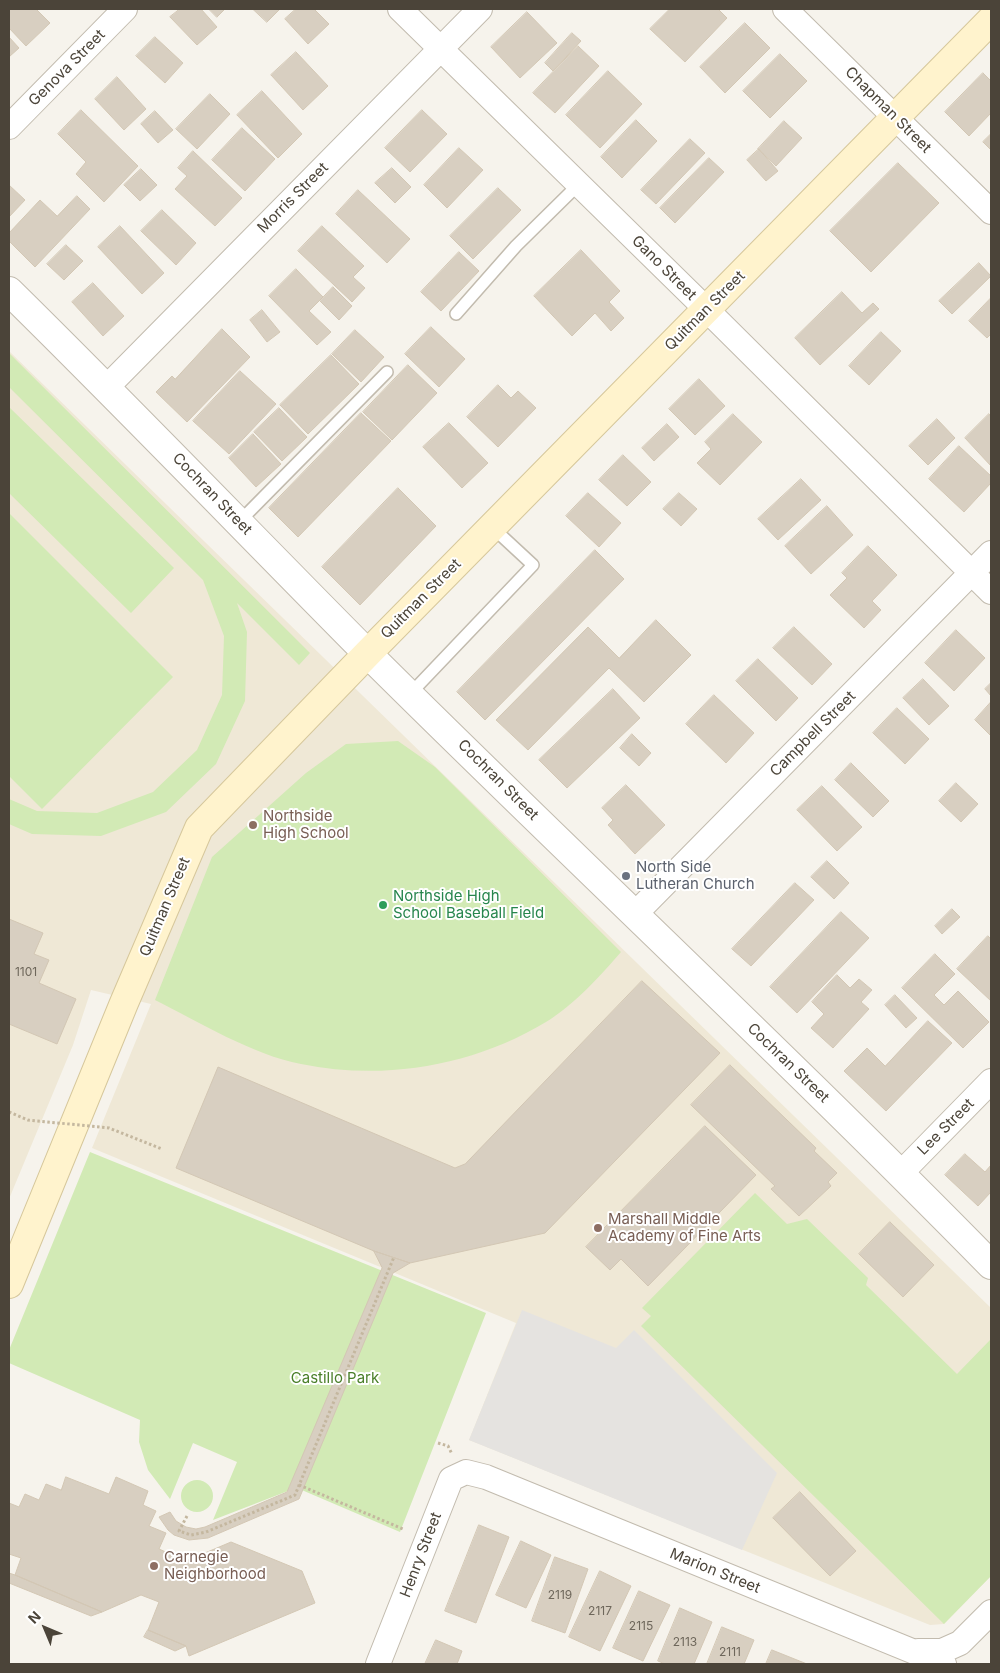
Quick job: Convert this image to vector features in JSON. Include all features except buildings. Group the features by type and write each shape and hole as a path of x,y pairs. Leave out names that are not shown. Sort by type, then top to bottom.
{"main road":[{"name":"Quitman Street","path":"9,1284 124,1004 199,828 492,526 991,20"}],"street":[{"name":"Genova Street","path":"9,127 125,9"},
{"name":"Gano Street","path":"400,9 991,592"},
{"name":"Morris Street","path":"107,387 480,9"},
{"name":"Chapman Street","path":"785,9 991,212"},
{"name":"Cochran Street","path":"9,291 107,387 368,653 901,1173 991,1266"},
{"name":"Campbell Street","path":"634,914 991,553"},
{"name":"Lee Street","path":"901,1173 991,1081"},
{"name":"Henry Street","path":"378,1664 451,1479 466,1472 486,1476"},
{"name":"Marion Street","path":"486,1476 797,1605 909,1658 944,1664"},
{"path":"909,1658 942,1651 960,1642 991,1612"}],"lane":[{"path":"456,314 516,246 579,184"},
{"path":"239,522 387,372"},
{"path":"410,694 533,565 492,526"}],"path":[{"path":"9,1112 28,1120 109,1128 162,1149"},
{"path":"187,1516 179,1531 191,1535 206,1532 295,1495 394,1257"},
{"path":"438,1443 448,1446 454,1458"},
{"path":"299,1486 403,1530"}],"shaded area":[{"path":"9,351 991,1308 991,1576 944,1624 930,1625 469,1440 516,1323 92,1148 151,1004 91,990 73,1045 9,1199"},
{"path":"522,1310 616,1348 634,1330 777,1473 742,1550 469,1440"}],"green space":[{"path":"9,353 310,653 299,665 237,603 247,632 245,701 216,764 166,812 101,836 32,834 9,824 9,799 37,811 97,813 153,792 197,750 222,695 224,636 203,580 9,387"},
{"path":"9,407 174,568 131,613 9,493"},
{"path":"9,513 173,677 42,809 9,776"},
{"name":"Northside High School Baseball Field","path":"398,741 435,767 621,952 595,980 556,1015 518,1037 489,1050 459,1059 428,1066 396,1070 364,1071 333,1069 283,1060 245,1046 155,1000 212,857 306,773 346,744"},
{"name":"Castillo Park","path":"90,1152 486,1313 400,1532 290,1485 288,1491 213,1520 237,1462 193,1443 170,1499 148,1470 139,1442 140,1420 9,1363 9,1350"},
{"path":"755,1193 787,1224 807,1219 868,1278 866,1285 957,1374 991,1339 991,1576 944,1624 641,1326 651,1316 642,1308"},
{"path":"197,1480 203,1481 208,1485 212,1490 212,1502 208,1507 203,1511 197,1512 191,1511 186,1507 182,1502 181,1496 182,1490 186,1485 191,1481"}],"place":[{"name":"Northside High School","path":"253,825"},
{"name":"North Side Lutheran Church","path":"626,876"},
{"name":"Northside High School Baseball Field","path":"383,905"},
{"name":"Marshall Middle Academy of Fine Arts","path":"598,1228"},
{"name":"Carnegie Neighborhood","path":"154,1566"}]}
